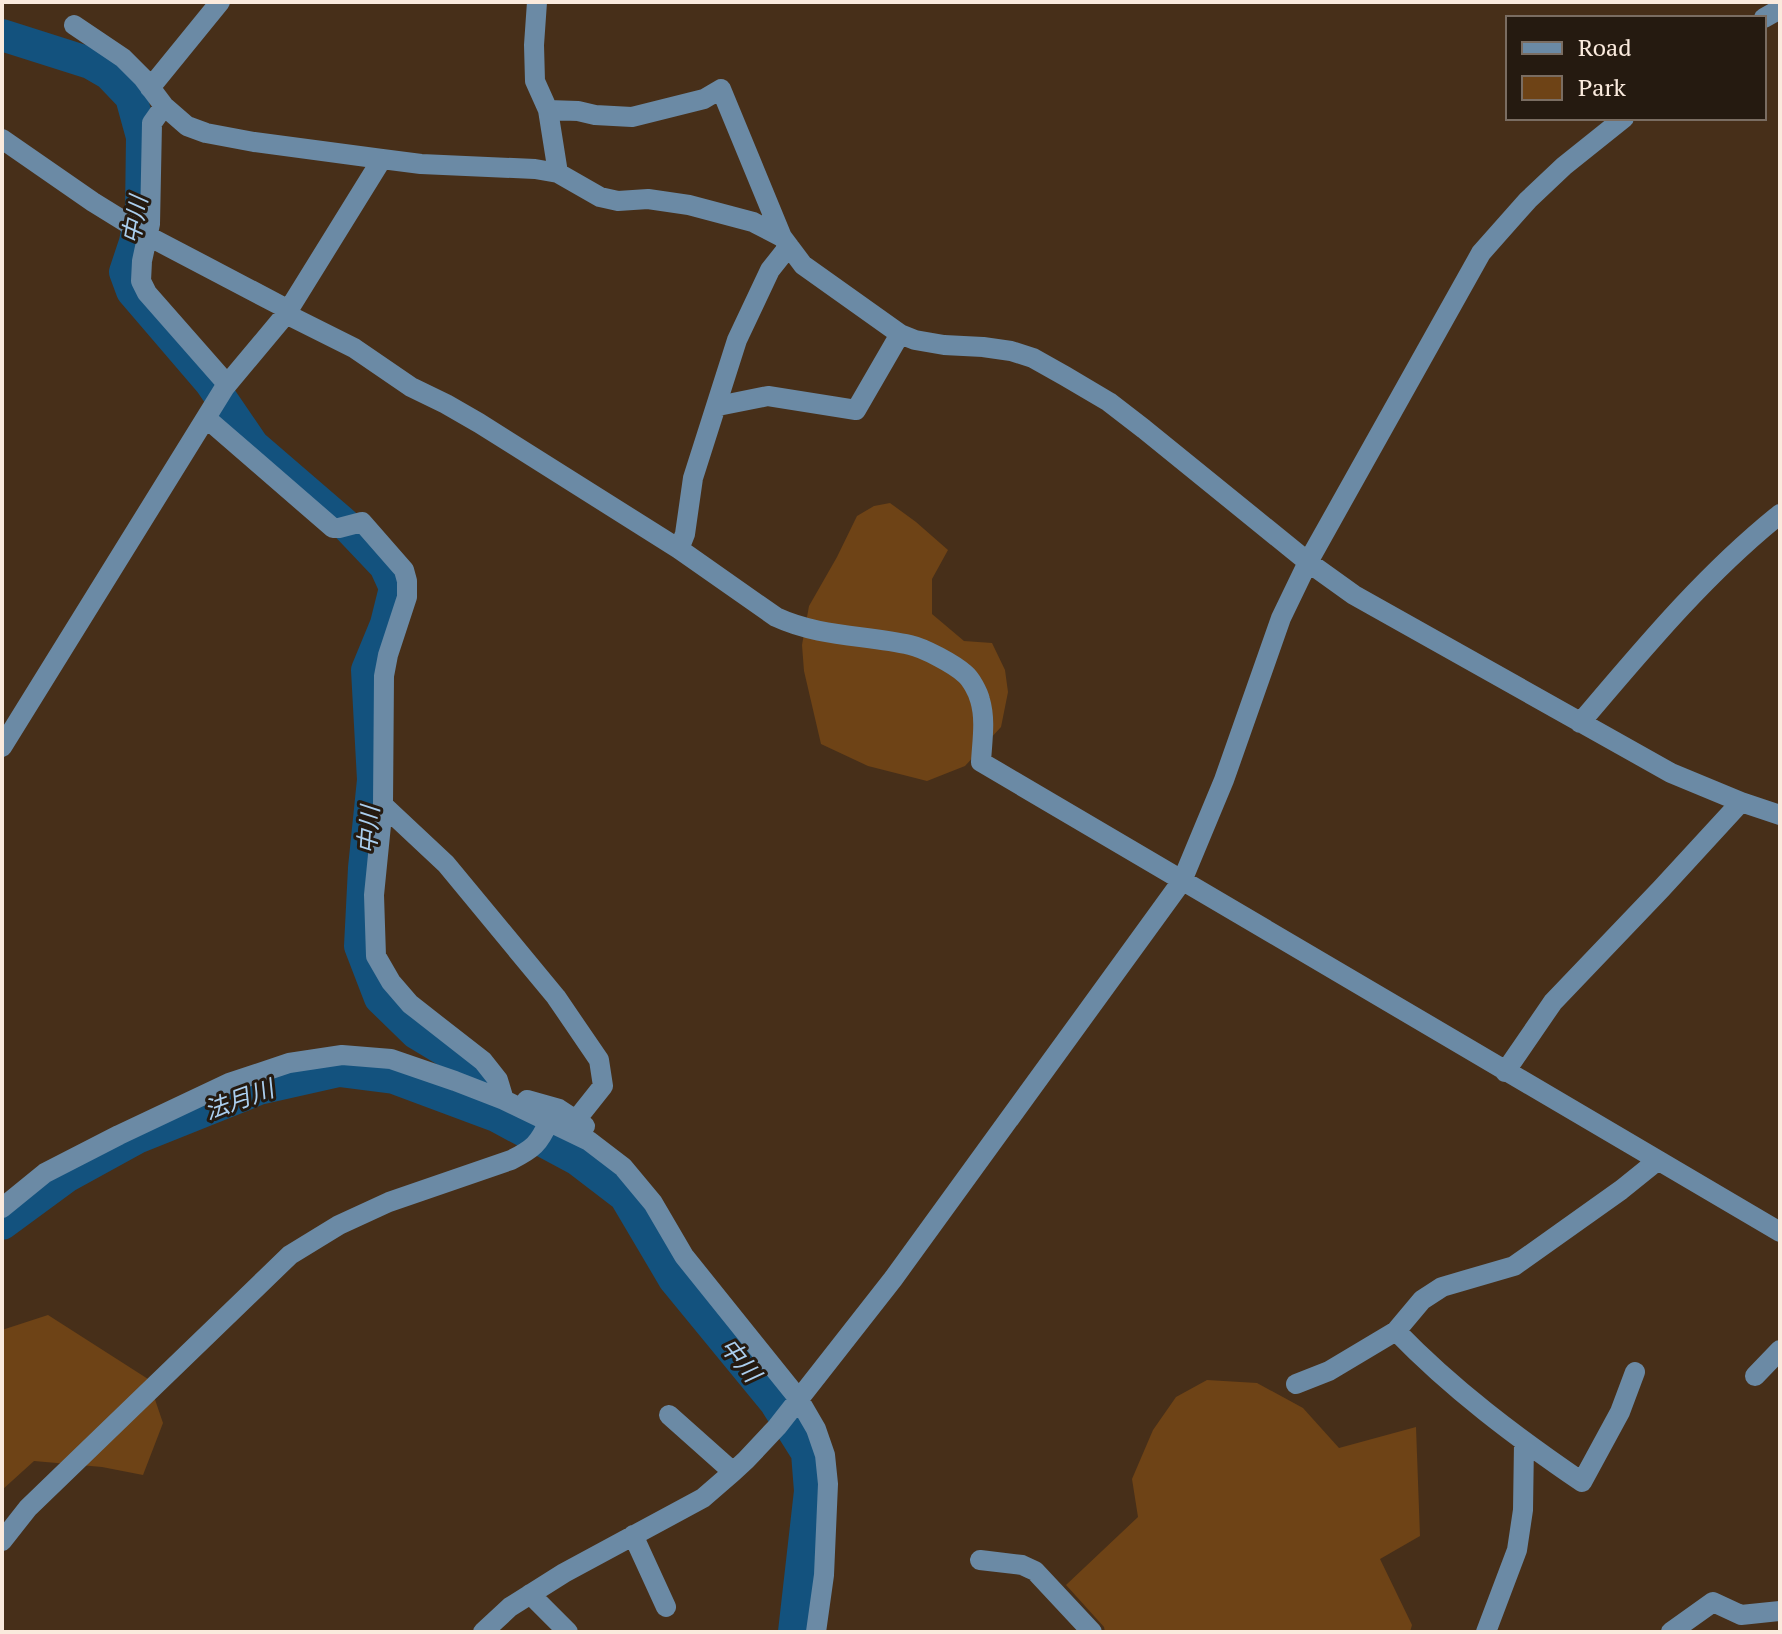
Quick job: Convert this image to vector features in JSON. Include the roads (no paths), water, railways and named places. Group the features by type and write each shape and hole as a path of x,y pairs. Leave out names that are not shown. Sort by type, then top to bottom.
{"street":[{"path":"150,88 220,2"},
{"path":"537,2 535,81 548,110 558,173"},
{"path":"74,25 123,58 164,106 187,126 206,133 382,159 558,173 600,197 689,205 753,222 786,242"},
{"path":"548,110 632,117 704,99 721,89 786,242 803,265 900,334 915,340 1011,351 1033,358 1109,402 1308,562 1354,595 1671,773 1780,815"},
{"path":"164,106 152,123 150,224 141,281 219,398 333,528 362,522 404,570 407,597 384,676 383,805 374,895 376,956 391,982 410,1004 483,1061 498,1080 507,1101"},
{"path":"483,1632 510,1607 564,1573 703,1498 777,1427 893,1279 1182,881 1224,780 1281,618 1308,562 1481,253 1555,174 1622,120"},
{"path":"2,139 148,236 354,348 411,387 479,423 679,549 776,617 794,625 836,635 913,645 966,674 980,696 983,714 981,762 1780,1232"},
{"path":"2,747 219,398 288,312 382,159"},
{"path":"679,549 685,534 693,478 737,340 786,242"},
{"path":"718,406 768,396 856,410 900,334"},
{"path":"1580,723 1659,629 1746,541 1780,514"},
{"path":"1505,1072 1553,1002 1741,802"},
{"path":"383,805 446,864 502,929 556,997 599,1060 603,1086 576,1120"},
{"path":"2,1208 45,1173 229,1083 289,1063 342,1055 391,1059 507,1101 543,1132 589,1141 623,1167 653,1203 684,1256 816,1429 825,1455 828,1484 824,1575 816,1632"},
{"path":"507,1101 529,1100 559,1109 618,1149 631,1178"},
{"path":"2,1541 28,1508 290,1255 339,1225 389,1202 530,1151 543,1132"},
{"path":"1296,1384 1329,1371 1396,1331 1422,1300 1442,1287 1514,1266 1657,1161"},
{"path":"1396,1331 1416,1352 1524,1443 1582,1482 1620,1412 1635,1372"},
{"path":"1755,1376 1780,1350"},
{"path":"669,1415 733,1472"},
{"path":"1486,1632 1517,1550 1523,1510 1524,1443"},
{"path":"633,1535 666,1607"},
{"path":"980,1560 1022,1565 1035,1571 1092,1632"},
{"path":"530,1594 568,1632"},
{"path":"1671,1632 1713,1602 1741,1615 1780,1611"}],"waterway":[{"name":"中川","path":"2,35 90,63 109,74 131,97 142,137 141,212 125,272 132,291 210,382 253,445 348,527 385,566 395,588 386,624 367,670 373,780 360,946 380,998 416,1033 474,1068 496,1116"},
{"name":"中川","path":"2,1224 66,1177 137,1138 259,1089 339,1071 394,1078 496,1116 578,1160 625,1196 674,1279 775,1402 807,1453 810,1491 794,1632"}],"water label":[{"name":"法月川","path":"239,1100"}]}
